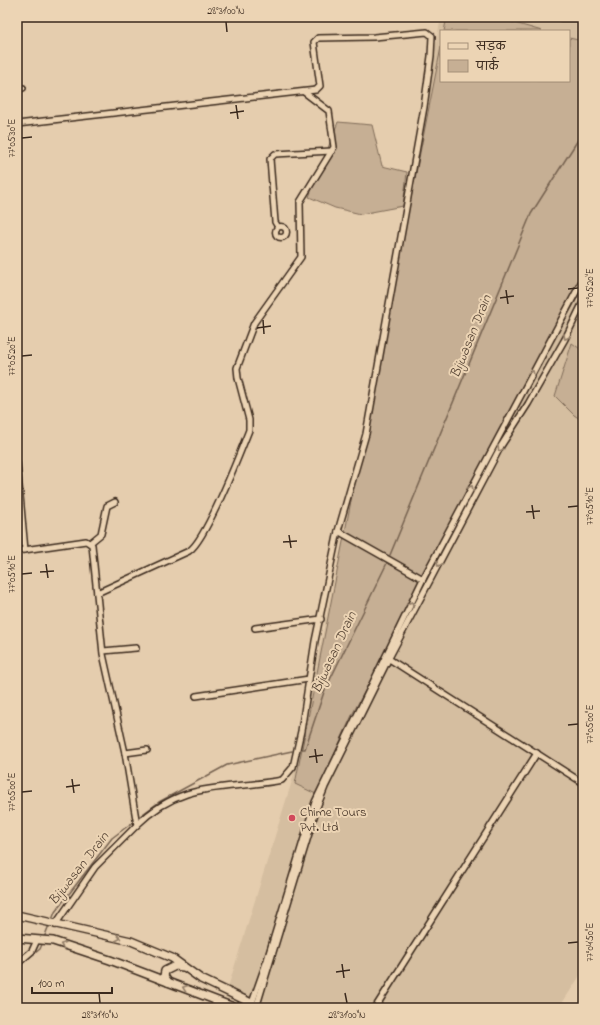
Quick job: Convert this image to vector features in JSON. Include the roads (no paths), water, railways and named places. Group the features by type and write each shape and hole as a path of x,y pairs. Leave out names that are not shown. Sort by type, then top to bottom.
{"main road":[{"path":"561,17 583,17"},
{"path":"17,915 51,924 131,941 172,958 201,979 257,1005"},
{"path":"17,938 53,941 110,960 168,982 222,1005 236,1008"},
{"path":"168,982 164,976 165,970 175,966 184,967"}],"street":[{"path":"17,124 304,92 319,88 314,45 315,40 318,38 374,37 427,32 432,36 431,56 424,107 366,434 338,530 293,767 287,776 282,780 188,792 157,807 95,868 51,924"},
{"path":"17,89 23,88"},
{"path":"97,593 189,551 198,541 221,495 249,430 249,420 237,373 239,361 257,318 301,257 300,202 332,152 334,141 329,111 304,92"},
{"path":"278,227 275,222 270,159 275,154 332,152"},
{"path":"257,1005 267,960 315,802 387,657 423,579 583,279"},
{"path":"387,657 501,446 528,404 565,339 583,302"},
{"path":"17,463 25,550"},
{"path":"17,551 86,541 90,542 101,534 108,506 115,502"},
{"path":"338,530 423,579"},
{"path":"90,542 93,549 103,651 125,753 138,825"},
{"path":"255,628 321,619"},
{"path":"103,651 136,648"},
{"path":"387,657 583,783"},
{"path":"196,696 309,679"},
{"path":"125,753 147,750"},
{"path":"374,1008 537,753"},
{"path":"17,964 32,951 41,940"}],"waterway":[{"name":"Bijwasan Drain","path":"390,555 531,214 583,132"},
{"name":"Bijwasan Drain","path":"301,749 305,749 324,692 387,563"},
{"name":"Bijwasan Drain","path":"140,816 159,802 227,765 292,751"},
{"name":"Bijwasan Drain","path":"52,920 55,912 112,838 133,822"},
{"name":"Bijwasan Drain","path":"44,938 49,925"},
{"name":"Bijwasan Drain","path":"17,968 40,949 43,942"}],"place":[{"name":"Chime Tours Pvt. Ltd","path":"292,818"}]}
